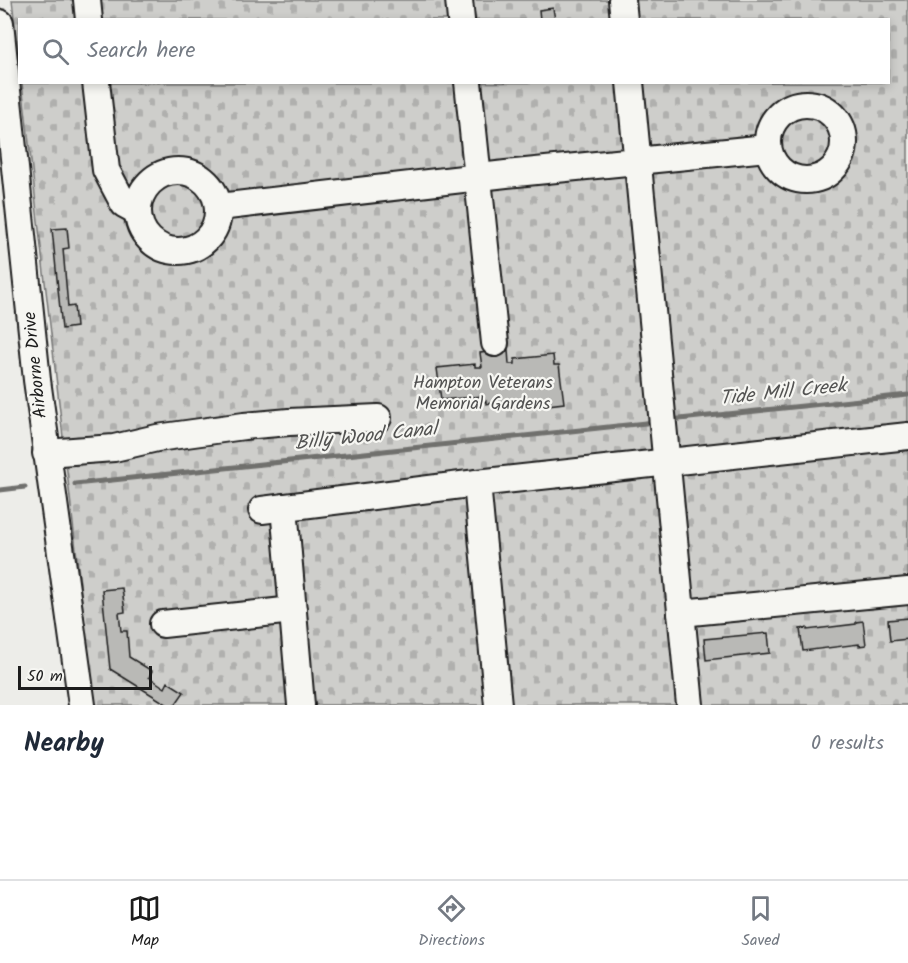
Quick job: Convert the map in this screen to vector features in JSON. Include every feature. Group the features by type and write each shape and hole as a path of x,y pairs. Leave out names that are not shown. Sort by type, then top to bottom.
{"street":[{"path":"87,0 89,18"},
{"path":"459,0 461,18"},
{"path":"621,0 624,18"},
{"name":"Airborne Drive","path":"0,23 37,380 82,705"},
{"path":"96,84 106,170 124,204 137,211"},
{"path":"468,84 495,343"},
{"path":"630,84 690,705"},
{"path":"219,207 479,177 767,148"},
{"path":"183,171 196,175 207,183 215,194 219,207 215,226 204,242 193,249 180,252 167,251 155,245 139,224 137,211 139,198 146,186 156,177 169,172 183,171"},
{"path":"46,453 114,448 157,438 270,423 378,418"},
{"path":"301,705 293,610 273,509 477,483 665,451 908,436"},
{"path":"477,483 498,705"},
{"path":"681,613 908,591"},
{"path":"164,624 293,610"}],"green space":[{"name":"Hampton Veterans Memorial Gardens","path":"12,0 908,0 908,705 94,705 22,84 890,84 890,18 18,18 18,53"}],"building":[{"path":"553,8 555,18 540,18 539,10"},
{"path":"67,228 69,248 63,249 68,307 74,306 76,327 62,329 52,229"},
{"path":"508,350 509,364 515,364 515,359 553,355 554,365 559,365 564,403 523,408 522,399 486,404 483,396 441,400 437,368 475,364 475,367 482,367 480,353"},
{"path":"122,588 125,612 119,613 121,631 127,631 129,657 152,671 149,677 165,688 168,682 184,692 175,705 168,705 110,669 102,590"},
{"path":"908,618 908,639 890,641 888,620"},
{"path":"863,621 866,645 803,651 800,629 856,624 856,622"},
{"path":"768,633 770,653 706,660 704,639"}],"waterway":[{"name":"Tide Mill Creek","path":"670,420 908,395"},
{"name":"Billy Wood Canal","path":"75,484 655,422"},
{"name":"Billy Wood Canal","path":"0,490 25,487"}]}
